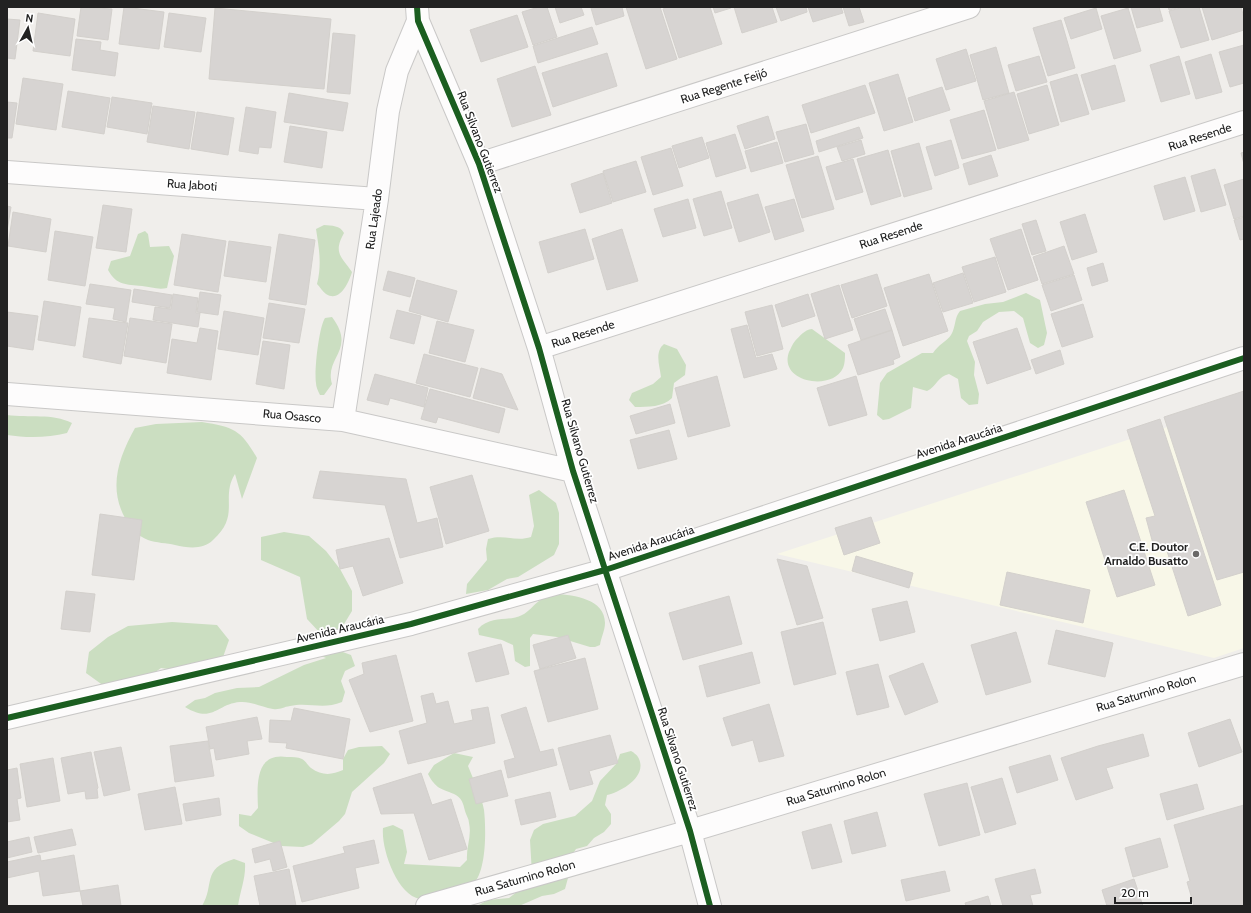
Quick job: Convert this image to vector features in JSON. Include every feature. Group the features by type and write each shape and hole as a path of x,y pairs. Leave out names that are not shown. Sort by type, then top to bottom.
{"street":[{"name":"Rua Regente Feijó","path":"479,164 969,7"},
{"name":"Rua Silvano Gutierrez","path":"418,14 479,164 539,348 573,471 690,831 710,906"},
{"name":"Rua Lajeado","path":"343,420 377,199 388,111 397,71 418,14"},
{"name":"Rua Resende","path":"539,348 1244,122"},
{"name":"Rua Jaboti","path":"7,172 377,199"},
{"name":"Avenida Araucária","path":"7,718 399,627 605,570 1244,358"},
{"name":"Rua Osasco","path":"7,394 343,420 573,471"},
{"name":"Rua Saturnino Rolon","path":"427,906 690,831 1244,664"}],"shaded area":[{"path":"1244,402 1244,648 1214,658 777,554"}],"green space":[{"path":"324,225 338,227 344,233 339,245 339,250 342,258 352,272 346,286 340,294 336,296 326,294 317,284 320,263 316,229"},
{"path":"145,231 148,234 150,247 169,246 174,256 167,288 158,289 118,282 108,270 111,261 130,256 138,234"},
{"path":"1026,293 1040,300 1047,333 1044,345 1038,348 1030,343 1023,318 1014,311 999,312 983,322 977,331 969,336 967,341 975,362 974,375 979,394 978,404 969,405 961,398 958,379 949,374 942,377 927,391 913,387 911,408 889,419 883,420 877,415 880,383 887,373 922,353 933,353 951,335 960,311 985,304 1003,302"},
{"path":"332,317 339,328 341,346 332,367 332,384 324,395 320,395 316,386 316,360 319,339 325,318"},
{"path":"812,329 845,353 845,363 843,368 837,375 828,380 808,380 798,377 791,371 788,362 789,352 792,345 800,335"},
{"path":"664,344 677,349 686,365 685,375 674,383 672,398 668,401 655,406 635,407 629,400 632,393 653,384 661,377 658,355"},
{"path":"7,415 48,417 72,423 67,433 60,435 37,437 14,436 7,435"},
{"path":"202,422 222,426 236,431 246,441 257,458 242,499 235,474 229,491 226,523 213,540 205,545 200,547 185,547 148,540 134,531 129,525 120,506 117,495 116,484 120,461 129,439 135,428 156,424"},
{"path":"539,490 556,503 559,513 559,544 554,555 518,577 507,579 488,590 466,594 467,584 487,560 486,549 488,539 500,537 520,539 531,537 534,526 529,495"},
{"path":"284,532 309,536 326,551 340,569 352,591 352,611 341,629 321,634 307,619 300,577 261,560 261,537"},
{"path":"556,594 579,597 600,608 604,615 605,623 600,645 590,647 557,637 533,634 530,638 530,666 525,667 515,661 513,645 502,640 479,635 478,629 483,625 494,620 522,615 541,600"},
{"path":"172,622 217,625 229,640 222,660 181,671 161,668 143,681 104,686 86,673 89,652 108,637 128,626"},
{"path":"340,651 351,655 355,666 345,671 341,681 345,692 342,702 322,706 297,705 275,709 248,702 240,702 232,703 214,712 202,714 185,707 195,700 205,698 215,693 237,688 259,687 304,665 326,658 319,655"},
{"path":"382,746 390,754 384,763 352,792 345,814 339,821 312,844 303,847 281,846 249,833 239,826 239,814 251,816 258,808 258,780 263,765 269,760 277,757 299,758 315,771 331,774 343,770 343,759 348,750 359,747"},
{"path":"631,751 638,757 640,771 637,777 626,787 607,795 605,805 611,814 611,824 587,846 576,849 570,858 568,878 565,889 554,894 542,896 519,906 477,906 488,900 509,898 518,891 532,874 530,840 534,830 543,824 575,816 592,801 600,781 617,763 620,754"},
{"path":"454,753 473,757 468,766 481,799 485,818 485,837 481,869 478,878 470,886 420,899 412,896 404,889 392,870 385,847 383,828 393,825 403,830 407,852 404,864 460,867 467,860 470,828 463,803 454,794 436,785 428,774 434,765"},
{"path":"234,859 245,863 244,879 238,906 202,906 208,891 210,878 213,873 224,863"}],"building":[{"path":"81,7 112,9 108,40 77,36"},
{"path":"124,7 164,12 159,49 119,44"},
{"path":"539,7 547,7 557,37 533,45 522,12"},
{"path":"555,7 581,7 584,15 560,23"},
{"path":"622,7 624,16 596,25 591,8"},
{"path":"626,7 660,7 677,59 646,69"},
{"path":"668,7 710,7 722,44 679,58 663,9"},
{"path":"713,7 731,7 731,8 715,13"},
{"path":"734,7 772,7 777,22 742,33"},
{"path":"776,7 806,7 807,12 781,21"},
{"path":"808,7 841,7 843,13 813,22"},
{"path":"843,7 859,7 864,22 849,26"},
{"path":"1131,7 1159,7 1163,21 1137,28"},
{"path":"1168,7 1181,7 1169,10"},
{"path":"1184,7 1199,7 1209,40 1181,48 1169,11"},
{"path":"1202,7 1241,7 1244,18 1244,30 1212,40"},
{"path":"215,8 331,19 324,89 209,79"},
{"path":"1096,8 1102,29 1071,39 1064,18"},
{"path":"1128,8 1141,51 1114,59 1101,16"},
{"path":"38,13 75,19 70,56 33,51"},
{"path":"169,13 206,18 201,52 164,47"},
{"path":"517,15 528,47 481,62 470,30"},
{"path":"7,19 20,20 15,59 7,58"},
{"path":"1061,20 1075,68 1048,76 1033,28"},
{"path":"592,27 598,44 538,63 533,46"},
{"path":"333,33 355,35 350,94 327,92"},
{"path":"76,39 101,42 100,50 118,53 115,76 72,70"},
{"path":"1244,45 1244,83 1230,87 1219,52"},
{"path":"996,47 1009,93 983,100 970,55"},
{"path":"966,49 976,81 946,90 936,59"},
{"path":"607,53 617,86 553,107 542,73"},
{"path":"1211,54 1222,92 1196,99 1185,62"},
{"path":"1039,56 1047,82 1016,91 1008,65"},
{"path":"1179,56 1190,94 1161,102 1150,65"},
{"path":"1115,65 1125,101 1092,110 1081,75"},
{"path":"535,66 551,115 512,127 497,79"},
{"path":"898,74 913,122 884,131 869,83"},
{"path":"1077,74 1089,114 1061,122 1050,82"},
{"path":"23,78 63,84 56,130 16,124"},
{"path":"865,85 875,113 811,133 802,105"},
{"path":"1047,85 1059,125 1029,134 1017,94"},
{"path":"942,87 950,110 915,121 908,98"},
{"path":"68,91 110,98 104,134 62,127"},
{"path":"1014,92 1029,140 998,149 984,101"},
{"path":"289,93 348,103 343,131 284,122"},
{"path":"112,97 152,103 147,134 107,127"},
{"path":"7,102 17,103 12,138 7,138"},
{"path":"153,106 195,112 189,149 147,142"},
{"path":"246,107 276,112 271,148 259,147 258,154 239,151"},
{"path":"984,110 996,150 962,159 950,120"},
{"path":"197,112 234,118 228,155 191,149"},
{"path":"768,116 775,139 745,149 737,126"},
{"path":"806,124 814,154 785,162 776,132"},
{"path":"290,126 327,132 322,168 284,162"},
{"path":"859,127 863,138 819,152 816,141"},
{"path":"735,134 746,168 716,177 706,143"},
{"path":"702,137 709,158 679,168 672,146"},
{"path":"861,140 865,154 842,161 837,147"},
{"path":"951,140 959,168 935,176 926,147"},
{"path":"777,142 783,163 751,172 745,151"},
{"path":"919,143 932,189 904,197 891,151"},
{"path":"671,148 683,186 653,195 641,157"},
{"path":"888,150 901,196 871,205 857,159"},
{"path":"1244,152 1244,164 1241,153"},
{"path":"991,155 998,176 969,185 963,164"},
{"path":"818,156 834,209 802,218 786,165"},
{"path":"853,159 863,192 836,200 826,167"},
{"path":"636,161 646,192 613,202 603,171"},
{"path":"1215,169 1226,205 1201,212 1191,176"},
{"path":"603,173 612,203 580,213 571,184"},
{"path":"1185,177 1195,211 1164,220 1154,186"},
{"path":"1244,179 1244,216 1234,219 1224,185"},
{"path":"721,191 732,228 704,236 693,199"},
{"path":"758,194 770,232 739,242 727,203"},
{"path":"688,199 696,228 663,237 654,209"},
{"path":"794,199 804,231 775,240 765,207"},
{"path":"103,205 132,209 126,252 96,248"},
{"path":"7,206 11,207 7,231"},
{"path":"13,212 51,219 46,252 8,246"},
{"path":"1085,214 1097,252 1072,260 1060,222"},
{"path":"1244,217 1244,239 1240,240 1234,220"},
{"path":"1036,220 1046,251 1032,255 1022,224"},
{"path":"585,229 594,259 548,273 539,242"},
{"path":"622,229 638,281 607,290 592,239"},
{"path":"1021,229 1038,280 1008,290 990,239"},
{"path":"55,231 93,237 85,286 48,280"},
{"path":"182,234 226,241 218,292 174,285"},
{"path":"279,234 315,240 306,305 269,299"},
{"path":"229,241 271,247 266,282 224,276"},
{"path":"1064,246 1074,274 1042,284 1033,257"},
{"path":"995,257 1006,292 974,302 962,267"},
{"path":"1103,263 1108,281 1092,286 1087,268"},
{"path":"388,271 415,278 410,297 383,290"},
{"path":"963,273 973,303 943,312 933,283"},
{"path":"877,274 887,306 852,318 841,285"},
{"path":"929,274 948,331 903,346 884,288"},
{"path":"1074,275 1082,300 1051,311 1042,285"},
{"path":"417,280 457,291 448,322 409,311"},
{"path":"90,284 131,290 126,322 113,319 115,308 86,304"},
{"path":"839,285 853,330 825,339 811,294"},
{"path":"134,289 172,295 170,308 132,302"},
{"path":"200,292 221,295 218,315 197,312"},
{"path":"173,294 198,298 196,313 200,313 198,327 153,320 155,307 171,309"},
{"path":"808,294 815,316 782,327 775,305"},
{"path":"44,301 81,307 75,346 38,340"},
{"path":"269,303 305,309 299,343 263,338"},
{"path":"1083,304 1093,337 1062,347 1051,314"},
{"path":"772,305 783,349 757,356 745,312"},
{"path":"885,309 892,330 861,340 854,319"},
{"path":"397,310 421,316 414,344 390,338"},
{"path":"224,311 264,318 258,355 218,349"},
{"path":"7,312 38,316 33,350 7,346"},
{"path":"89,318 128,323 121,364 83,357"},
{"path":"130,318 172,324 166,363 124,356"},
{"path":"437,321 474,330 465,362 429,353"},
{"path":"747,325 756,358 772,354 777,369 744,378 731,329"},
{"path":"200,328 218,331 211,380 167,373 172,339 197,343"},
{"path":"1017,328 1031,369 987,384 973,342"},
{"path":"892,330 900,357 893,360 894,364 858,375 848,345"},
{"path":"263,341 290,345 284,389 256,384"},
{"path":"1060,350 1064,364 1036,374 1031,360"},
{"path":"424,354 478,368 470,397 416,383"},
{"path":"481,368 502,374 518,410 473,398"},
{"path":"375,374 428,388 424,407 390,398 388,405 367,400"},
{"path":"717,376 730,426 688,437 675,388"},
{"path":"856,376 867,415 829,426 817,388"},
{"path":"430,389 505,409 499,433 438,417 436,423 421,419"},
{"path":"1244,391 1244,572 1217,580 1164,417"},
{"path":"670,404 675,423 636,434 630,416"},
{"path":"1160,419 1221,605 1188,616 1166,548 1155,551 1146,518 1155,516 1127,430"},
{"path":"669,430 677,459 638,469 630,440"},
{"path":"320,471 406,479 417,523 437,518 443,547 400,558 385,505 313,498"},
{"path":"472,475 489,531 446,544 430,487"},
{"path":"1124,490 1155,585 1117,597 1086,502"},
{"path":"100,514 142,520 134,580 92,575"},
{"path":"871,517 880,543 844,555 835,528"},
{"path":"389,538 403,583 363,596 353,566 340,569 336,550"},
{"path":"856,556 913,573 909,588 852,571"},
{"path":"777,559 807,566 823,618 797,625"},
{"path":"1007,572 1090,590 1083,623 1000,605"},
{"path":"66,591 95,594 90,632 61,629"},
{"path":"729,596 742,644 683,660 669,613"},
{"path":"907,601 915,632 880,641 872,609"},
{"path":"823,622 836,674 794,685 781,632"},
{"path":"1056,630 1113,643 1105,677 1048,664"},
{"path":"1016,632 1031,682 986,695 971,645"},
{"path":"568,635 576,658 540,669 533,645"},
{"path":"501,644 509,674 476,682 468,653"},
{"path":"752,652 760,683 707,697 699,666"},
{"path":"396,655 413,721 370,732 349,680 364,674 362,663"},
{"path":"585,658 598,709 548,722 534,671"},
{"path":"923,663 938,702 905,715 889,676"},
{"path":"878,664 889,707 857,715 846,672"},
{"path":"433,693 436,704 448,701 454,724 473,720 471,710 488,707 495,743 408,764 399,731 427,723 421,696"},
{"path":"769,704 784,756 759,762 753,740 732,746 723,718"},
{"path":"526,707 540,752 553,749 557,765 508,778 504,761 515,758 501,715"},
{"path":"294,708 350,719 343,759 286,748 287,743 269,742 270,720 291,721"},
{"path":"257,717 262,739 247,741 249,754 216,760 214,748 210,749 206,727"},
{"path":"1230,719 1242,752 1199,767 1188,733"},
{"path":"1143,734 1149,756 1106,768 1113,788 1076,800 1061,758"},
{"path":"610,735 618,763 589,771 593,784 570,790 558,748"},
{"path":"208,741 214,776 175,782 170,746"},
{"path":"121,747 130,790 104,796 94,752"},
{"path":"91,752 98,788 98,798 86,799 85,791 68,794 61,758"},
{"path":"1050,755 1058,780 1017,793 1009,767"},
{"path":"53,758 60,801 27,807 20,764"},
{"path":"17,768 21,798 17,799 20,820 7,822 7,770"},
{"path":"501,770 508,796 476,804 469,779"},
{"path":"421,773 432,805 451,799 467,849 429,860 414,813 381,814 373,788"},
{"path":"1002,778 1016,824 985,833 971,787"},
{"path":"967,783 980,835 939,846 924,794"},
{"path":"1197,784 1204,809 1167,820 1160,794"},
{"path":"175,787 182,824 145,830 138,794"},
{"path":"550,792 556,817 521,825 515,800"},
{"path":"219,798 221,815 186,821 183,804"},
{"path":"1244,805 1244,906 1194,906 1187,882 1190,881 1174,825"},
{"path":"877,812 886,846 852,854 844,821"},
{"path":"831,824 842,862 812,869 802,832"},
{"path":"72,829 76,845 38,853 34,837"},
{"path":"29,837 32,852 7,858 7,842"},
{"path":"1160,838 1168,867 1133,877 1125,848"},
{"path":"374,840 379,863 355,868 359,888 302,902 293,866 345,853 343,847"},
{"path":"280,841 287,867 273,871 270,859 255,863 252,849"},
{"path":"40,855 41,861 74,855 80,891 43,896 39,871 7,878 7,862"},
{"path":"289,869 296,906 260,906 254,876"},
{"path":"1035,869 1041,893 1030,895 1033,906 1003,906 995,879"},
{"path":"945,871 950,891 906,901 901,880"},
{"path":"1134,879 1143,906 1107,906 1102,890"},
{"path":"118,885 121,906 83,906 80,891"},
{"path":"988,896 991,906 966,906 965,903"}],"cycle path":[{"path":"417,7 418,21 479,164 539,348 573,471 690,831 710,906"},
{"path":"7,718 411,624 605,570 1244,358"}],"place":[{"name":"C.E. Doutor Arnaldo Busatto","path":"1196,554"}]}
